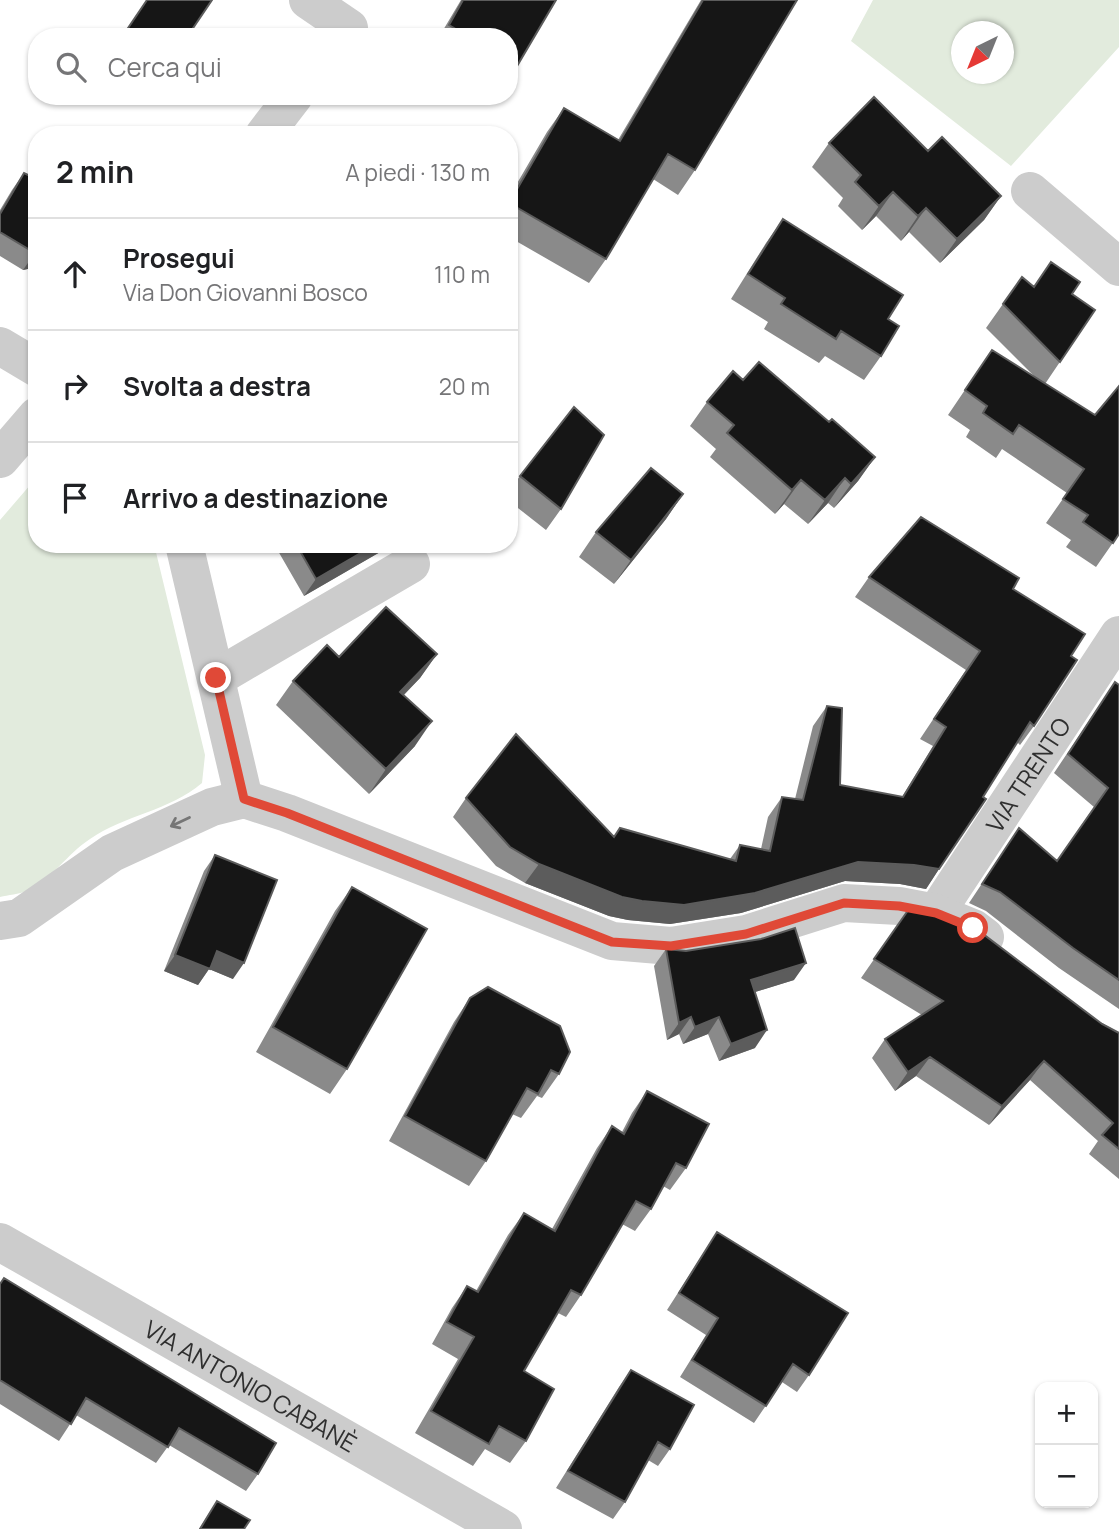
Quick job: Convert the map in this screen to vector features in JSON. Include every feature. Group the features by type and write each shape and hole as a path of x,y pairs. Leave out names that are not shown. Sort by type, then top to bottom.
{"street":[{"path":"308,0 353,21"},
{"path":"271,126 287,105"},
{"path":"1030,191 1119,267"},
{"path":"0,346 28,363"},
{"path":"0,459 28,426"},
{"path":"186,553 244,799"},
{"path":"216,678 411,564"},
{"name":"VIA TRENTO","path":"936,913 1119,635"},
{"path":"0,921 19,918 111,853 212,807 244,799 287,813 612,942 671,946 746,934 844,903 899,906 936,913 973,928 1015,960"},
{"name":"VIA ANTONIO CABANÈ","path":"0,1242 503,1529"}],"shaded area":[{"path":"873,0 1119,0 1119,47 1011,166 851,41"},
{"path":"28,487 28,553 156,553 205,755 202,783 176,800 90,839 36,886 24,892 0,897 0,520"}],"building":[{"path":"147,0 212,0 193,28 128,28"},
{"path":"463,0 556,0 518,64 518,28 454,28 449,25"},
{"path":"703,0 797,0 695,170 668,154 606,259 518,208 518,187 564,108 620,141"},
{"path":"874,97 928,151 942,137 1001,196 957,239 926,208 918,216 893,192 879,206 855,182 861,175 829,143"},
{"path":"24,173 28,175 28,249 0,232 0,214"},
{"path":"783,219 903,295 888,319 899,326 881,356 841,331 836,339 781,304 785,298 748,274"},
{"path":"1051,262 1080,282 1072,294 1095,310 1060,362 1003,304 1022,277 1034,287"},
{"path":"992,350 1095,415 1119,386 1119,534 1113,543 1083,522 1088,515 1063,499 1084,469 1019,425 1013,434 983,413 987,406 965,390"},
{"path":"759,362 829,422 832,419 875,457 851,484 845,478 825,500 801,480 792,490 727,433 734,425 707,402 733,371 743,380"},
{"path":"574,407 604,435 561,509 520,476"},
{"path":"651,468 683,494 631,560 596,532"},
{"path":"921,517 1019,578 1013,589 1085,634 1071,656 1077,660 1034,726 1030,722 983,797 986,799 939,869 858,862 755,893 684,905 642,901 622,897 539,864 510,847 466,798 516,734 614,837 620,828 736,861 740,845 770,851 782,797 803,800 827,706 842,708 840,785 903,797 946,727 934,719 980,651 869,577"},
{"path":"301,553 361,553 316,579"},
{"path":"386,607 437,654 400,692 432,721 386,769 293,681 327,645 339,657"},
{"path":"1115,682 1119,685 1119,980 1000,892 982,884 1019,828 1057,861 1108,788 1068,754"},
{"path":"215,855 277,880 244,963 217,951 210,969 175,955"},
{"path":"352,887 427,929 347,1069 273,1027"},
{"path":"909,909 943,915 975,928 1102,1024 1119,1033 1119,1149 1102,1135 1113,1123 1044,1061 1002,1106 930,1057 908,1072 885,1039 943,1001 874,959"},
{"path":"795,928 806,963 751,980 767,1030 731,1044 719,1017 695,1027 691,1017 679,1023 666,949 686,951 761,939"},
{"path":"488,987 560,1026 570,1052 559,1074 551,1070 538,1094 527,1088 486,1161 405,1116 470,998"},
{"path":"647,1091 709,1124 686,1168 676,1163 651,1209 636,1201 581,1295 571,1290 524,1371 554,1389 526,1441 499,1426 489,1444 431,1411 474,1337 447,1322 467,1286 478,1292 524,1213 555,1231 612,1126 624,1134"},
{"path":"717,1232 848,1313 809,1375 793,1364 766,1406 692,1360 718,1318 679,1293"},
{"path":"4,1278 276,1443 258,1474 179,1428 168,1447 86,1398 71,1424 0,1380 0,1284"},
{"path":"631,1370 694,1405 670,1449 658,1442 625,1502 568,1471"},
{"path":"217,1501 250,1520 244,1529 200,1529"}],"route":[{"path":"216,678 244,799 287,813 612,942 671,946 746,934 844,903 899,906 936,913 973,928"}]}
